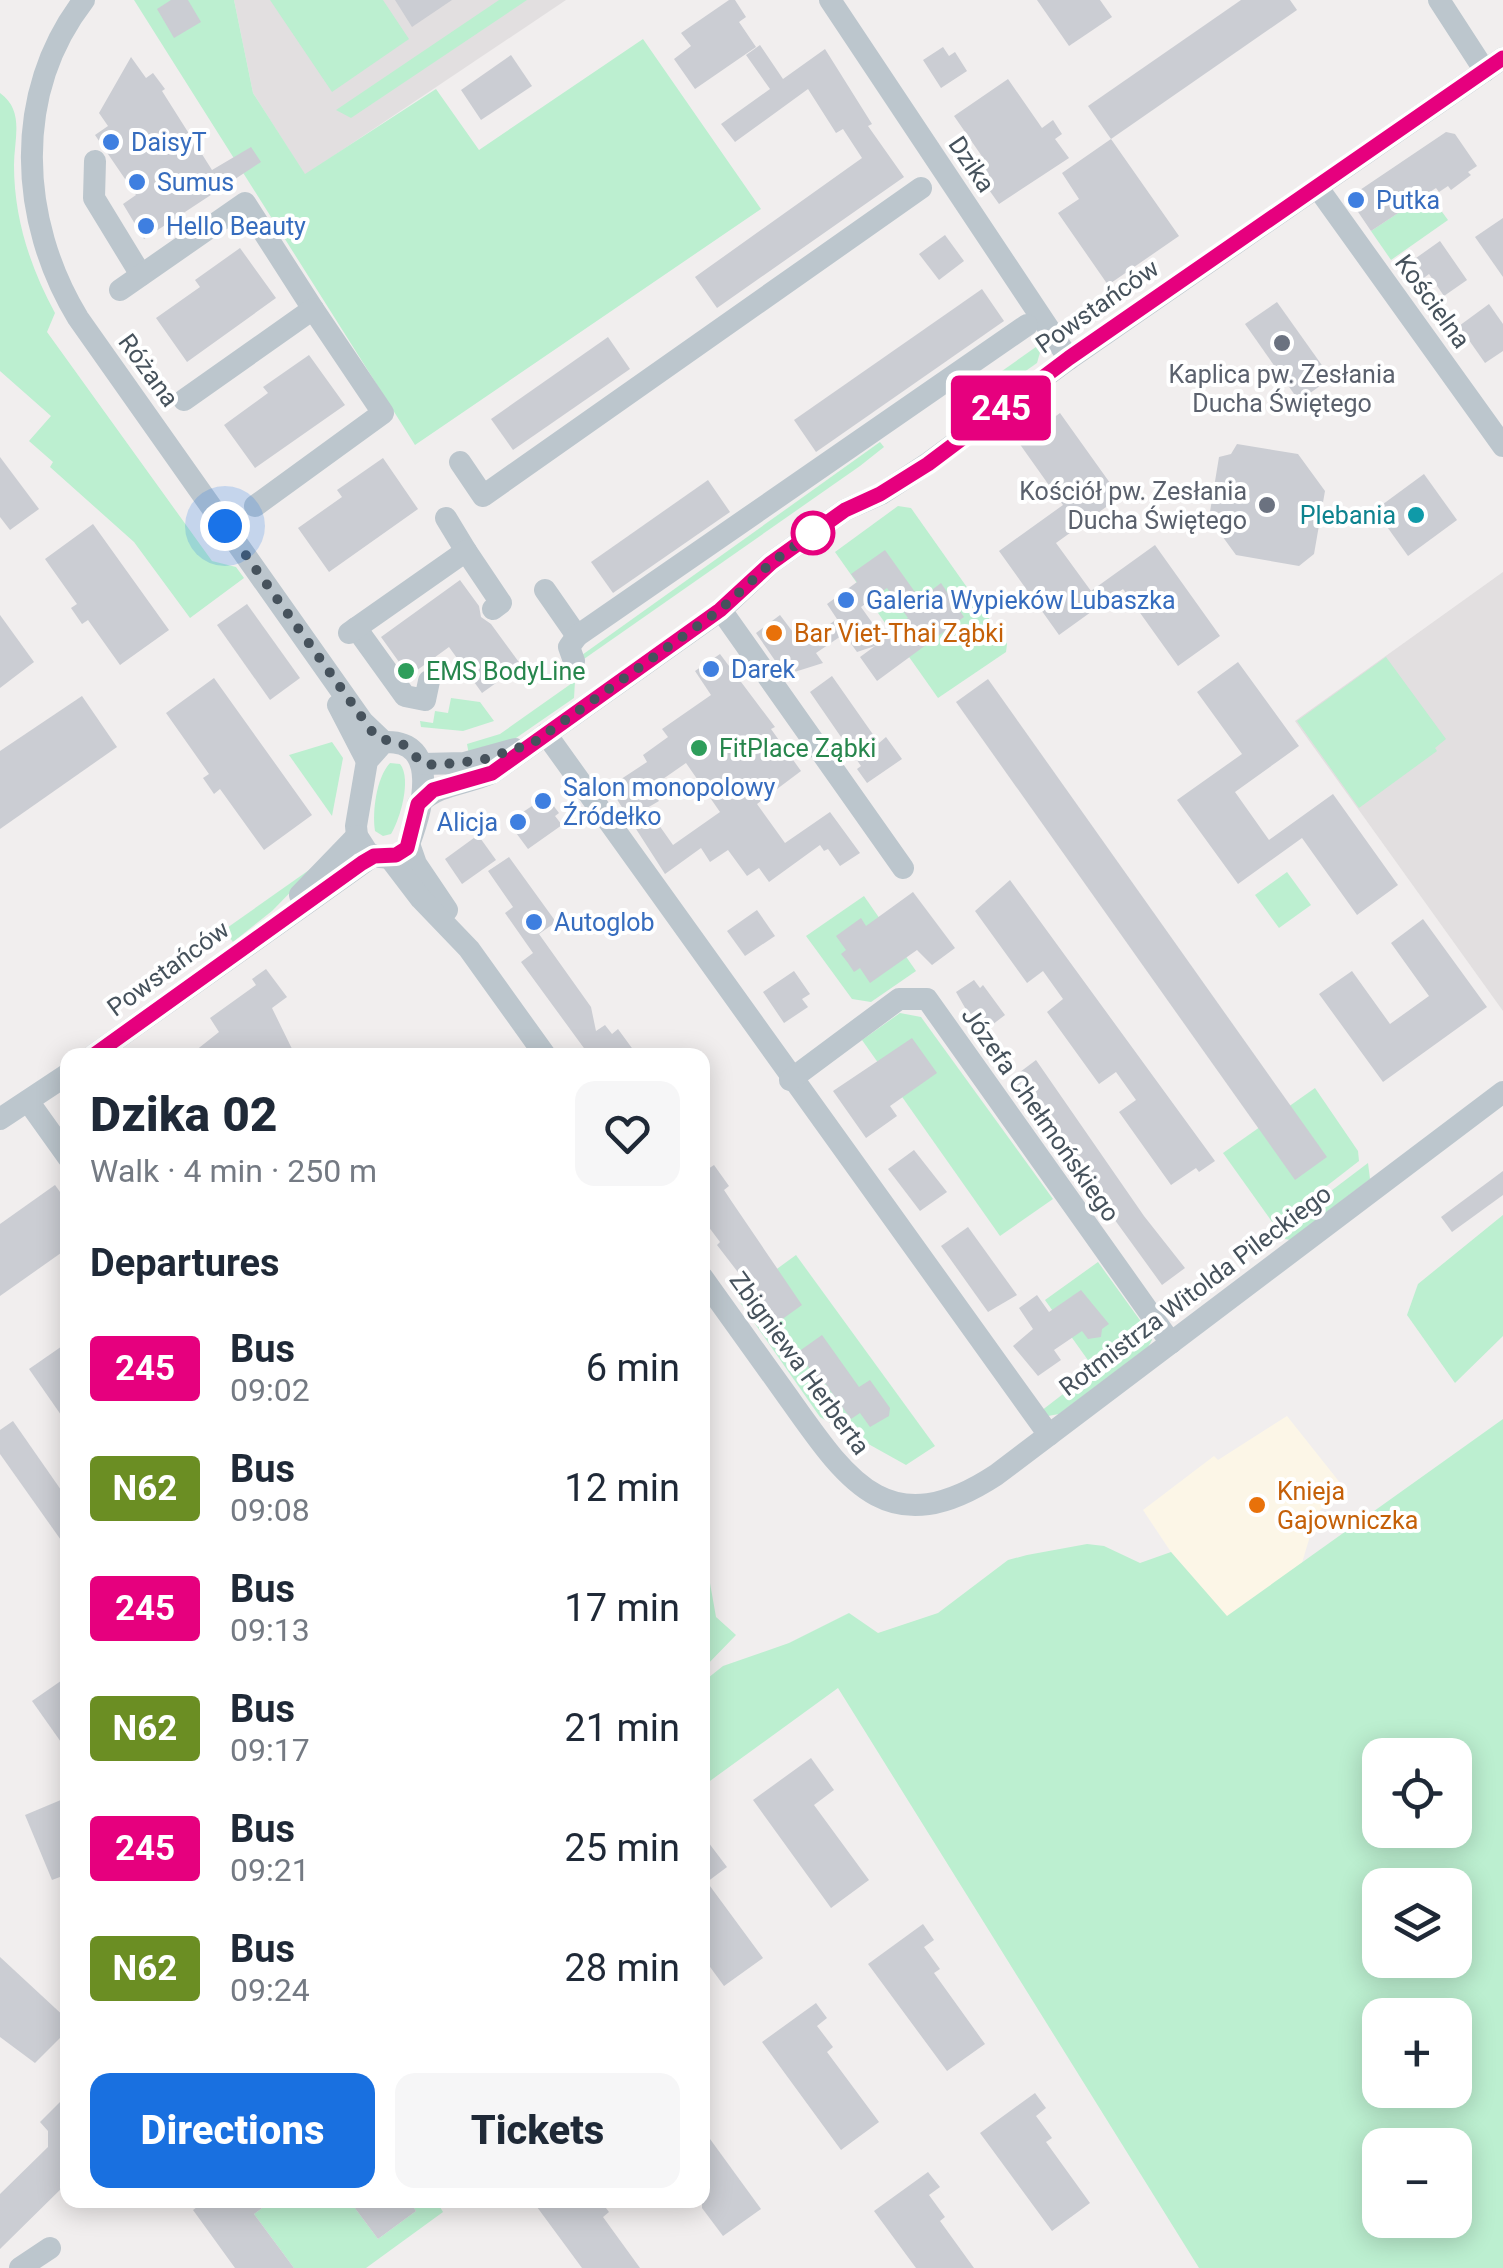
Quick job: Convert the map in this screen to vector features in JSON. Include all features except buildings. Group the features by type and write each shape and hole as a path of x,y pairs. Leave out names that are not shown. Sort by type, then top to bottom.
{"street":[{"name":"Różana","path":"84,0 48,67 32,138 31,182 41,238 56,278 78,318 369,730 384,742 410,748 423,764"},
{"name":"Dzika","path":"830,0 1069,358"},
{"path":"1439,0 1494,64"},
{"name":"Powstańców","path":"418,804 433,790 492,773 720,610 845,510 928,464 1069,358 1494,64"},
{"path":"95,161 94,198 141,275"},
{"path":"460,462 483,496 921,188"},
{"name":"Kościelna","path":"1318,188 1503,446"},
{"path":"120,290 245,203 382,413 255,506"},
{"path":"184,400 313,309"},
{"path":"574,661 569,647 577,636 1026,325"},
{"path":"446,518 502,603 492,609"},
{"path":"429,681 425,700 405,696 352,631 466,551"},
{"path":"545,590 577,636"},
{"path":"720,610 903,868"},
{"name":"Różana","path":"326,669 336,702 368,761"},
{"name":"Powstańców","path":"423,764 464,763 539,738"},
{"path":"539,738 1049,1435"},
{"path":"384,742 368,761 357,836 469,948 541,1048"},
{"path":"423,764 409,844 416,864 458,924 469,948"},
{"name":"Powstańców","path":"274,924 357,836"},
{"name":"Powstańców","path":"104,1048 274,924 381,857 402,852 409,844"},
{"name":"Józefa Chełmońskiego","path":"790,1080 898,999 926,999 1171,1343"},
{"path":"0,1119 60,1079"},
{"name":"Rotmistrza Witolda Pileckiego","path":"908,1504 935,1504 960,1498 1503,1092"},
{"path":"28,1100 60,1146"},
{"name":"Zbigniewa Herberta","path":"710,1288 843,1472 873,1494 908,1504"},
{"path":"20,2268 50,2248"}],"shaded area":[{"path":"234,0 566,0 305,175 253,93"},
{"path":"1503,572 1503,1011 1295,721"},
{"path":"1287,1416 1341,1484 1316,1516 1302,1563 1227,1617 1171,1552 1143,1510 1214,1456 1218,1460"}],"green space":[{"path":"134,0 234,0 253,93 305,174 436,89 479,150 643,39 761,209 415,445"},
{"path":"270,0 383,0 409,39 332,92"},
{"path":"499,0 527,0 351,118 336,110"},
{"path":"0,93 13,108 15,117 14,165 20,223 38,278 55,313 47,332 212,561 236,567 244,578 190,618 134,542 50,467 53,462 29,441 51,416 0,371"},
{"path":"1428,193 1448,220 1391,260 1371,231"},
{"path":"1043,342 1037,363 983,401 975,390"},
{"path":"880,442 884,447 860,466 584,659 582,655"},
{"path":"898,506 911,508 1007,644 1006,652 938,698 835,552"},
{"path":"1386,657 1446,739 1435,748 1437,751 1359,808 1297,721"},
{"path":"575,681 574,698 516,738 469,755 467,744 500,734"},
{"path":"451,698 480,702 494,721 463,731 421,727 420,721 433,723 435,711 448,713"},
{"path":"332,742 343,758 332,816 289,755"},
{"path":"390,763 400,764 405,789 391,834 383,836 375,831 375,806 381,777"},
{"path":"319,863 272,911 233,942 224,930"},
{"path":"1287,872 1311,905 1279,928 1255,895"},
{"path":"864,896 916,971 871,1002 852,999 806,936"},
{"path":"900,1013 921,1017 1053,1199 1000,1236 862,1040"},
{"path":"1315,1088 1358,1151 1359,1161 1275,1226 1223,1153"},
{"path":"1368,1163 1370,1179 1290,1240 1276,1237 1274,1234"},
{"path":"1503,1215 1503,1336 1455,1383 1407,1315 1418,1284"},
{"path":"796,1255 935,1446 906,1465 820,1417 737,1298"},
{"path":"1098,1262 1142,1323 1090,1363 1045,1300"},
{"path":"1149,1328 1152,1340 1148,1347 1059,1414 1048,1416 1041,1411"},
{"path":"1503,1419 1503,2268 1199,2268 838,1688 710,1781 710,1676 723,1666 789,1643 849,1613 878,1633 938,1613 1008,1560 1027,1555 1087,1544 1104,1546 1140,1563 1171,1552 1227,1616"},
{"path":"710,1583 716,1617 736,1635 710,1662"},
{"path":"262,2208 355,2208 378,2239 416,2211 414,2208 441,2208 443,2212 366,2268 294,2268 254,2214"}],"bus line":[{"name":"245","path":"104,1048 362,863 374,856 386,858 402,852 412,836 418,804 433,790 492,773 720,610 771,563 845,510 928,464 1069,358 1503,58"}],"place":[{"name":"DaisyT","path":"111,142"},
{"name":"Sumus","path":"137,182"},
{"name":"Putka","path":"1356,200"},
{"name":"Hello Beauty","path":"146,226"},
{"name":"Kaplica pw. Zesłania Ducha Świętego","path":"1282,343"},
{"name":"Kościół pw. Zesłania Ducha Świętego","path":"1267,505"},
{"name":"Plebania","path":"1416,515"},
{"name":"Galeria Wypieków Lubaszka","path":"846,600"},
{"name":"Bar Viet-Thai Ząbki","path":"774,633"},
{"name":"Darek","path":"711,669"},
{"name":"EMS BodyLine","path":"406,671"},
{"name":"FitPlace Ząbki","path":"699,748"},
{"name":"Salon monopolowy Źródełko","path":"543,801"},
{"name":"Alicja","path":"518,822"},
{"name":"Autoglob","path":"534,922"},
{"name":"Knieja Gajowniczka","path":"1257,1505"}],"route":[{"path":"225,526 376,737 410,748 423,764 437,765 482,760 533,743 720,610 771,563 813,533"}]}
